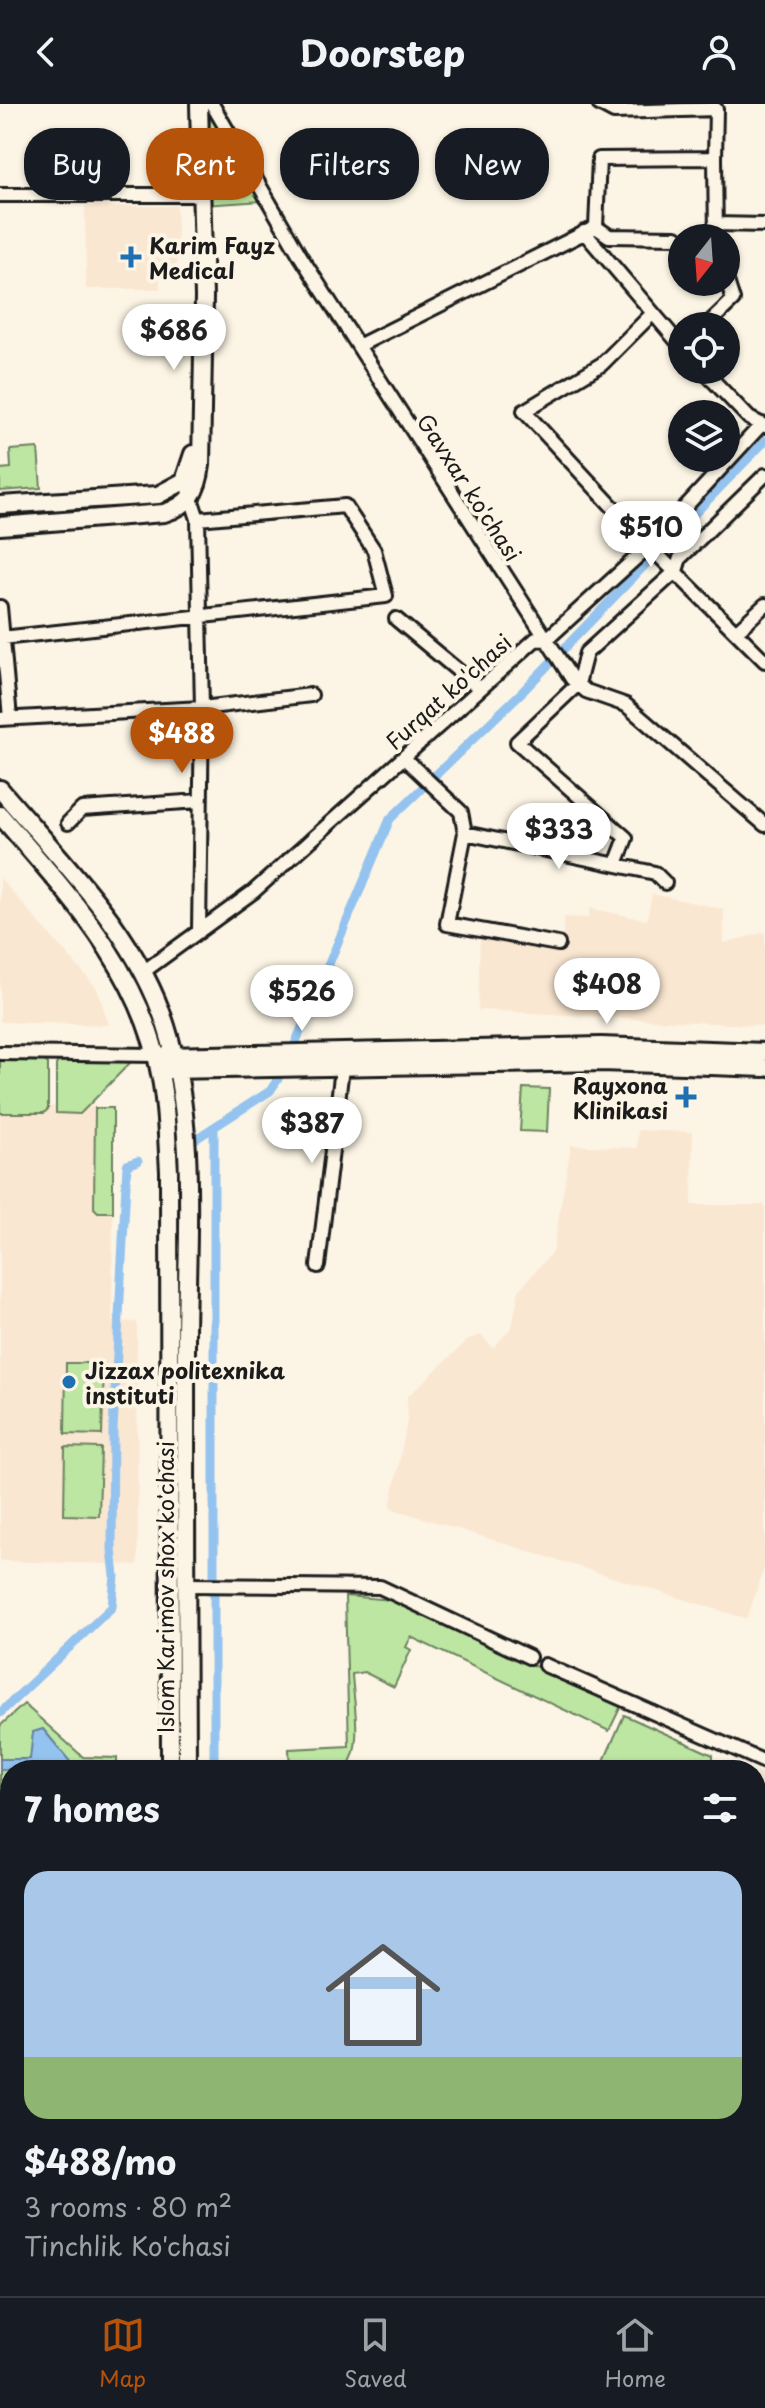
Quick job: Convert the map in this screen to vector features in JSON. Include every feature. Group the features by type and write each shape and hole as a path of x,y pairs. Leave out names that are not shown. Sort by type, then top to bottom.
{"main road":[{"path":"193,104 194,128"},
{"path":"198,128 199,104"},
{"path":"0,526 164,513 177,509 188,489 199,479 204,297 197,200"},
{"path":"0,505 158,495 188,489"},
{"name":"Islom Karimov shox ko'chasi","path":"0,789 111,919 143,972 166,1024 170,1760"},
{"name":"Islom Karimov shox ko'chasi","path":"0,815 104,940 128,980 166,1063 187,1163 187,1760"},
{"path":"166,1063 601,1046 765,1052"},
{"path":"166,1063 342,1068 602,1062 765,1068"}],"street":[{"name":"Gavxar ko'chasi","path":"212,104 301,257 567,671 586,691 626,705 765,825"},
{"path":"599,104 614,112 716,106 715,224"},
{"path":"668,332 590,230 599,159 715,158"},
{"path":"0,195 146,196"},
{"path":"740,224 765,225"},
{"path":"358,346 590,230 609,236 668,237"},
{"path":"721,312 733,300 732,296"},
{"path":"652,314 602,364 524,411 649,546 738,630 765,661"},
{"path":"716,384 749,418 764,425"},
{"name":"Furqat ko'chasi","path":"143,972 253,892 536,639 546,640 649,546 764,425"},
{"path":"616,864 626,838 517,742 578,684 586,653 676,571 680,558 765,475"},
{"path":"188,489 198,519 202,708 199,932"},
{"path":"2,638 386,596 374,550 345,506 198,519"},
{"path":"738,630 765,605"},
{"path":"0,607 5,719 202,708 311,695"},
{"path":"396,619 480,689"},
{"path":"404,758 461,812 465,833 447,924 558,944"},
{"path":"68,823 82,809 200,801"},
{"path":"465,833 655,873 665,883"},
{"path":"0,1053 166,1063"},
{"path":"318,1266 342,1068"},
{"path":"186,1585 380,1587 529,1657"},
{"path":"545,1665 760,1760"}],"shaded area":[{"name":"Karim Fayz Medical","path":"85,206 177,206 177,274 160,274 160,289 86,289"},
{"path":"0,878 97,988 109,1025 0,1022"},
{"path":"652,894 724,909 724,943 765,932 765,1026 478,1010 480,935 562,947 564,917 588,918 590,908 647,920"},
{"name":"Jizzax politexnika instituti","path":"0,1106 114,1107 112,1321 137,1322 138,1565 0,1561"},
{"path":"638,1130 693,1132 692,1205 765,1205 765,1566 747,1619 390,1508 407,1421 407,1397 469,1339 481,1335 493,1348 512,1327 519,1290 553,1251 571,1145 637,1148"}],"green space":[{"path":"211,117 217,117 223,128 209,128"},
{"path":"204,200 262,201 204,205"},
{"path":"38,448 41,488 0,491 0,469 11,468 10,450"},
{"path":"0,1059 44,1060 48,1064 48,1109 44,1113 0,1113"},
{"path":"59,1060 131,1062 80,1114 56,1113 56,1065"},
{"path":"523,1088 549,1089 547,1132 520,1131"},
{"path":"95,1108 113,1108 113,1212 98,1212 94,1208"},
{"path":"66,1363 104,1363 102,1435 65,1434"},
{"path":"65,1447 101,1448 99,1516 64,1515"},
{"path":"345,1596 393,1600 621,1706 609,1731 411,1637 406,1647 411,1650 394,1687 364,1672 352,1674 356,1738 350,1760 290,1760 289,1749 349,1746"},
{"path":"24,1704 83,1757 117,1760 0,1760 0,1726"},
{"path":"624,1715 713,1755 713,1760 604,1760"}],"water":[{"path":"43,1729 69,1760 0,1760 30,1759 33,1732"}],"waterway":[{"path":"295,1044 390,819 523,691 765,441"},
{"path":"194,1140 270,1091 278,1079"},
{"path":"214,1130 214,1760"},
{"path":"0,1713 112,1607 115,1576 112,1549 113,1430 127,1165 138,1161"}],"place":[{"name":"Karim Fayz Medical","path":"131,257"},
{"name":"Rayxona Klinikasi","path":"686,1097"},
{"name":"Jizzax politexnika instituti","path":"69,1382"}]}
